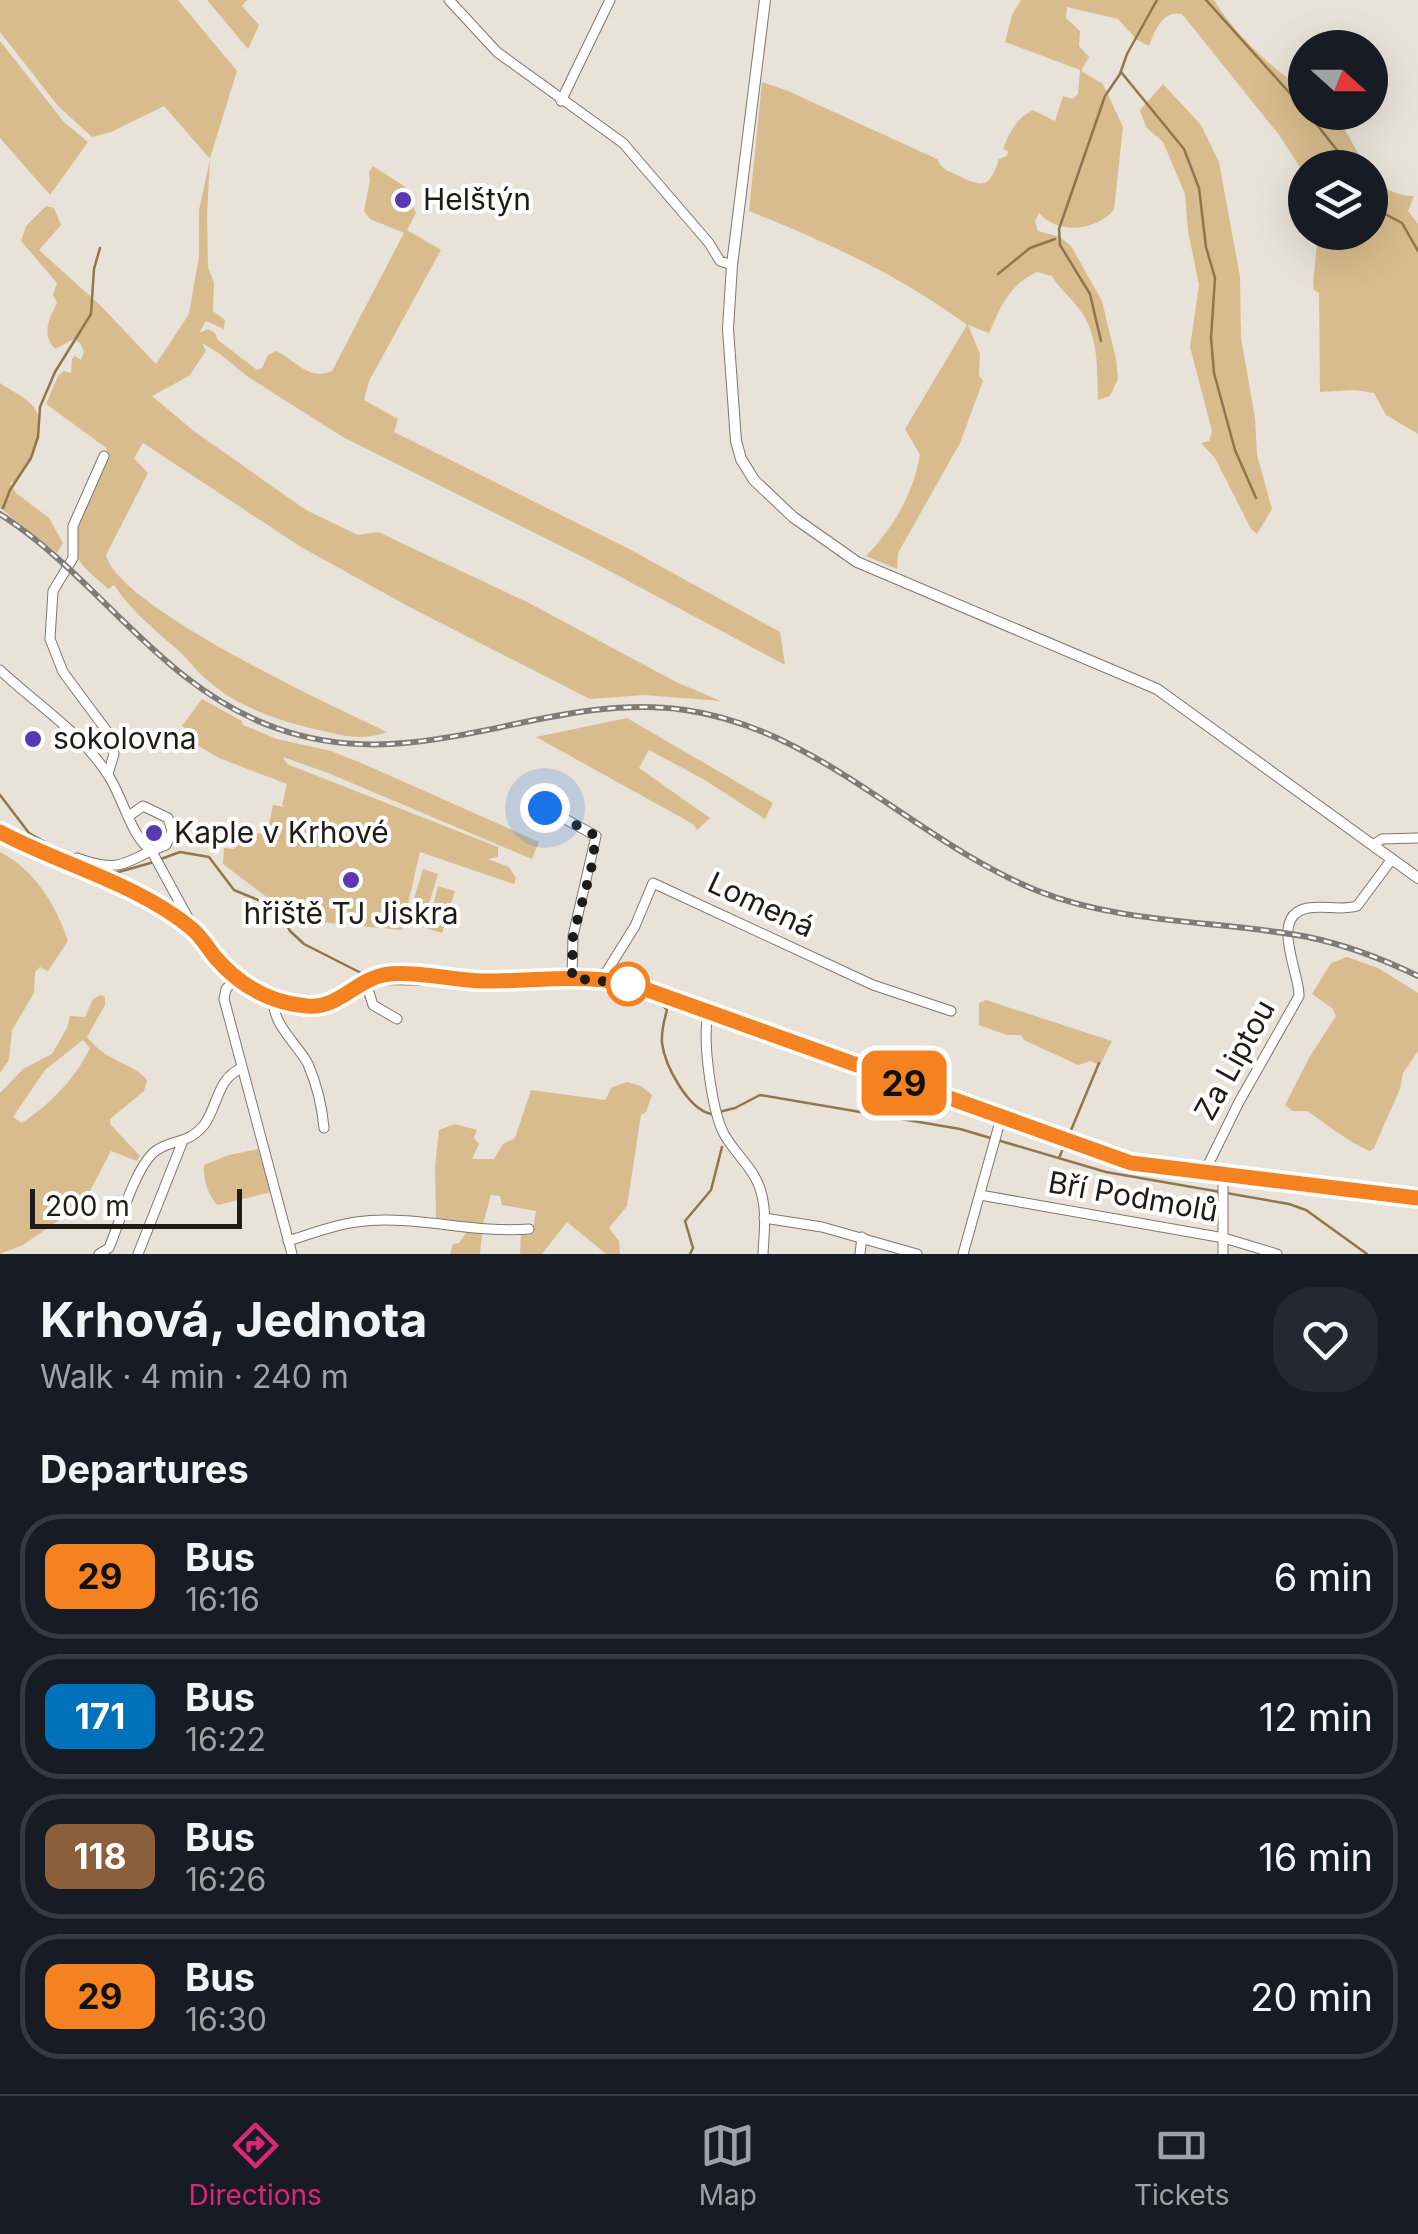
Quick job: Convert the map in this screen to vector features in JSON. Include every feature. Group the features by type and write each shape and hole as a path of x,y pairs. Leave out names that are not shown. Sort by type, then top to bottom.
{"main road":[{"path":"765,0 732,265 728,354 736,441 749,474 768,495 839,551 876,572 1158,689 1418,878"}],"street":[{"path":"449,0 497,52 623,144 720,260 732,265"},
{"path":"562,100 610,0"},
{"path":"104,456 73,526 73,558 54,591 50,629 53,652 63,672 109,734 114,754 108,774"},
{"path":"0,670 63,722 108,774 141,842 155,857 197,933 216,958 274,1000 325,1006 371,980 602,979 633,985 1131,1163 1418,1198"},
{"path":"75,863 116,867 155,857 166,845 172,824 147,806 129,816"},
{"path":"545,808 596,836 573,936 572,978"},
{"path":"0,832 149,899 197,933"},
{"path":"1373,845 1382,839 1418,838"},
{"name":"Za Liptou","path":"1204,1173 1299,996 1287,939 1295,916 1307,908 1340,910 1357,906 1366,899 1392,859"},
{"name":"Lomená","path":"602,979 631,932 653,883 872,985 950,1011"},
{"path":"238,977 224,996 292,1254"},
{"path":"371,980 375,1007 397,1018"},
{"path":"274,1000 273,1011 306,1060 315,1082 324,1128"},
{"path":"708,1012 706,1030 718,1114 724,1134 761,1188 763,1254"},
{"path":"138,1254 182,1143 202,1126 226,1078 242,1068"},
{"path":"963,1254 1001,1118"},
{"path":"98,1254 109,1248 148,1158 161,1147 182,1143"},
{"path":"1223,1175 1223,1254"},
{"name":"Bří Podmolů","path":"980,1195 1224,1238 1277,1254"},
{"path":"764,1218 862,1237 917,1254"},
{"path":"288,1242 359,1221 508,1231 530,1228"},
{"path":"860,1254 862,1237"}],"shaded area":[{"path":"0,0 178,0 237,71 210,159 164,106 92,137 58,106 0,32"},
{"path":"207,0 247,0 242,6 259,25 248,49"},
{"path":"1021,0 1214,0 1255,50 1288,78 1288,130 1345,130 1356,150 1289,150 1182,14 1165,18 1149,46 1136,39 1118,19 1067,7 1066,18 1080,31 1079,46 1089,57 1081,71 1103,84 1123,127 1114,210 1097,222 1077,228 1056,225 1039,213 1035,221 1038,231 1060,237 1071,246 1102,301 1118,379 1110,396 1098,400 1092,333 1082,313 1052,276 1037,272 1019,283 1002,305 989,333 968,325 980,354 979,376 983,381 960,443 898,553 897,569 866,556 901,509 913,483 920,455 905,429 967,325 862,261 749,211 762,82 937,159 945,169 966,179 984,183 992,176 999,159 1007,156 1008,151 1003,149 1022,117 1033,110 1055,121 1063,96 1073,99 1078,94 1080,70 1005,42 1012,15"},
{"path":"0,41 64,122 88,142 50,195 0,138"},
{"path":"1163,84 1201,125 1219,162 1240,277 1241,338 1255,418 1257,455 1272,509 1257,534 1215,458 1201,443 1209,441 1212,431 1190,347 1199,285 1185,194 1163,142 1146,127 1140,110"},
{"path":"210,159 208,267 214,283 213,311 225,320 224,329 206,321 199,333 208,329 215,333 218,340 257,370 276,351 309,371 332,371 404,233 370,219 364,211 373,166 404,186 416,213 407,230 441,250 369,381 364,400 398,419 394,432 631,550 780,632 785,665 587,559 343,437 202,343 206,351 189,376 152,396 195,432 306,510 358,535 378,532 529,603 676,682 721,701 644,695 590,699 301,547 143,443 134,458 148,473 106,555 119,577 148,601 231,654 387,732 353,737 289,722 245,705 202,676 114,585 108,589 79,560 76,549 80,521 109,454 46,404 58,376 64,371 71,373 72,359 75,356 81,360 84,352 74,339 55,349 48,338 57,303 53,295 57,283 21,241 26,226 46,206 54,208 61,225 39,250 100,305 156,364 189,314 199,256 199,210"},
{"path":"1388,189 1414,196 1408,211 1418,224 1418,434 1386,415 1374,393 1320,392 1319,293 1313,284 1316,250 1388,250"},
{"path":"0,383 30,403 37,414 38,434 32,455 17,481 10,483 16,493 49,518 63,543 57,553 0,508"},
{"path":"202,699 243,725 277,739 331,751 539,842 532,859 283,757 287,764 498,847 498,857 488,859 509,867 516,878 514,884 420,852 402,930 289,919 280,907 223,864 224,848 234,849 240,830 267,835 273,805 286,807 282,805 287,784 219,758 195,744 193,734 182,726"},
{"path":"627,718 773,803 765,819 649,750 639,768 710,818 697,830 693,824 536,737"},
{"path":"0,852 24,868 43,890 68,941 48,971 40,967 35,972 34,993 12,1030 9,1060 0,1073"},
{"path":"423,869 438,874 428,907 413,902"},
{"path":"438,886 455,891 442,933 405,922 410,906 432,910"},
{"path":"1347,957 1378,968 1418,993 1418,1051 1403,1073 1400,1089 1370,1151 1307,1111 1293,1111 1285,1105 1336,1016 1332,1008 1312,994 1331,963"},
{"path":"105,997 105,1005 87,1037 147,1080 144,1091 110,1119 111,1125 140,1156 137,1161 111,1151 83,1204 23,1245 0,1254 0,1093 23,1069 52,1054 70,1016 85,1017 93,999","holes":["83,1040 90,1048 52,1099 22,1123 13,1117 45,1070"]},
{"path":"986,1000 1112,1041 1100,1065 1090,1061 1078,1065 1024,1040 1021,1035 1007,1035 979,1025 979,1003"},
{"path":"627,1082 652,1095 641,1115 627,1206 609,1228 619,1241 620,1254 606,1254 567,1222 542,1254 520,1254 521,1234 532,1234 536,1211 502,1205 500,1196 491,1195 483,1224 436,1218 439,1130 455,1124 477,1130 474,1138 479,1144 472,1159 494,1159 503,1144 515,1138 531,1090 605,1100 612,1087"},
{"path":"258,1149 271,1192 218,1205 207,1187 204,1165"},
{"path":"466,1233 482,1233 480,1254 450,1254 453,1244 459,1243"}],"waterway":[{"path":"1101,341 1090,294 1060,245 1059,229 1105,96 1157,0"},
{"path":"1206,0 1288,91"},
{"path":"1121,72 1184,149 1199,188 1206,247 1215,278 1211,338 1214,373 1235,450 1256,498"},
{"path":"1321,130 1337,150"},
{"path":"1388,216 1402,223 1418,251"},
{"path":"998,274 1030,248 1055,239"},
{"path":"3,508 31,458 38,437 40,407 55,372 91,314 94,269 100,248"},
{"path":"0,795 29,833 73,858"},
{"path":"161,859 180,852 209,857 234,890 277,908 290,931 304,944 369,977"},
{"path":"94,867 115,873 154,862"},
{"path":"376,981 501,988 589,986 636,992 654,999 667,1010 662,1043 673,1074 694,1104 711,1114"},
{"path":"1069,1135 1099,1063"},
{"path":"719,1112 760,1095 960,1129 1106,1172 1289,1204 1306,1210 1367,1254"},
{"path":"1059,1158 1064,1146"},
{"path":"690,1254 693,1248 685,1221 711,1190 722,1147"}],"railway":[{"path":"0,514 36,540 198,686 235,710 276,728 329,741 381,744 432,740 582,712 633,707 685,710 734,721 780,739 866,789 950,845 1038,891 1138,916 1308,937 1364,953 1418,976"}],"bus line":[{"name":"29","path":"0,832 157,904 197,933 241,980 263,996 280,1002 325,1006 379,976 389,975 484,981 572,978 627,983 1131,1163 1418,1198"}],"place":[{"name":"Helštýn","path":"403,200"},
{"name":"sokolovna","path":"33,739"},
{"name":"Kaple v Krhové","path":"154,833"},
{"name":"hřiště TJ Jiskra","path":"351,880"}],"route":[{"path":"545,808 596,836 591,870 576,916 572,978 628,984"}]}
